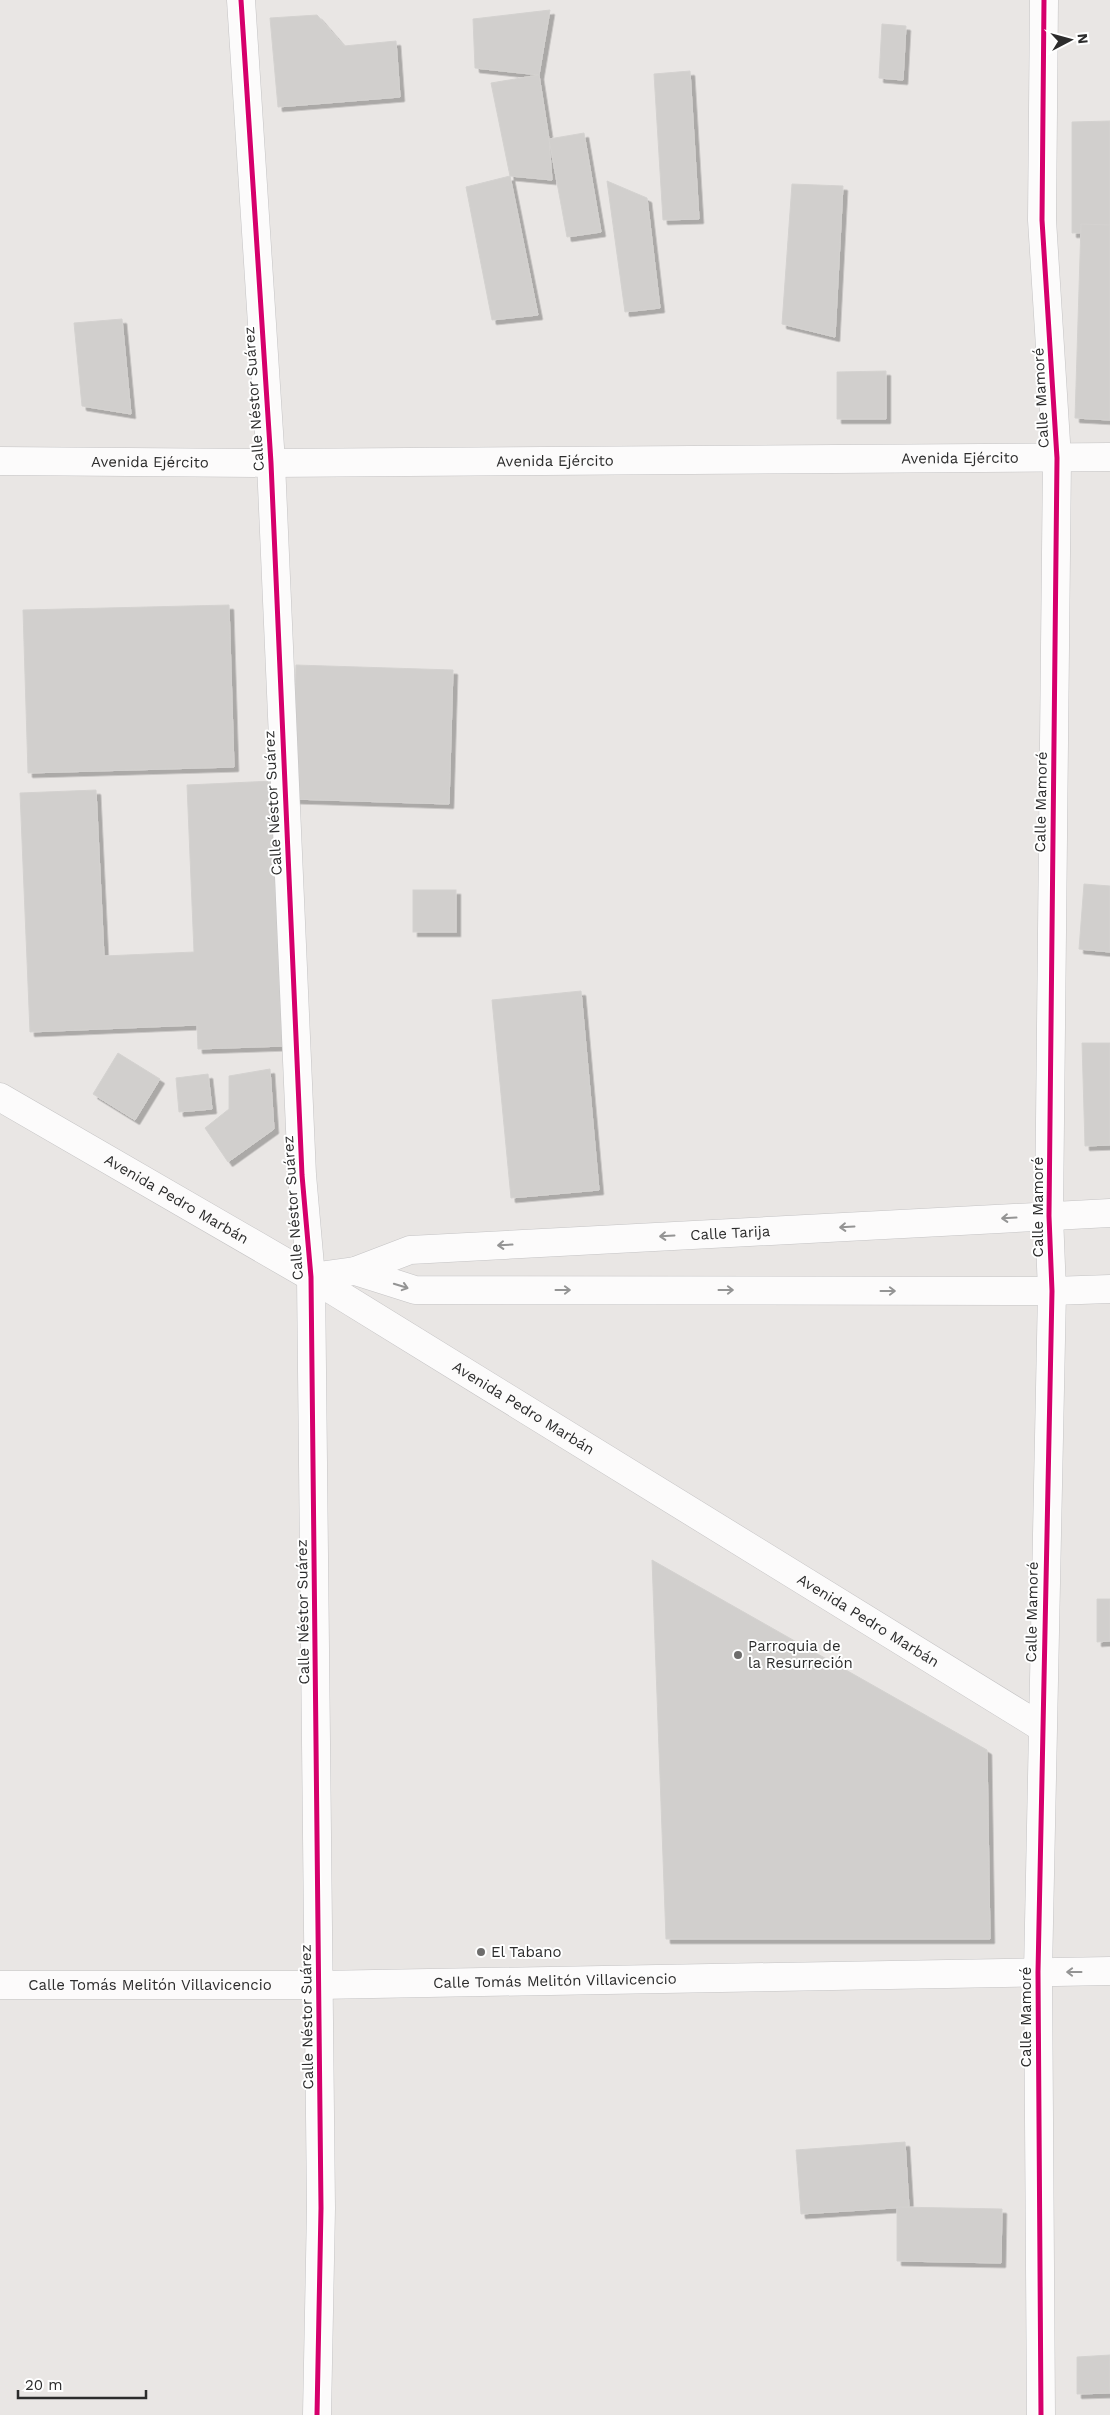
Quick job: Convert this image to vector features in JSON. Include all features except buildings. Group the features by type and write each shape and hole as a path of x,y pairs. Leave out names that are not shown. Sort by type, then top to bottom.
{"street":[{"name":"Calle Néstor Suárez","path":"241,0 270,463 302,1165 311,1277 321,2208 317,2415"},
{"name":"Calle Mamoré","path":"1041,2415 1038,1972 1041,1727 1052,1291 1049,1216 1057,458 1042,220 1044,0"},
{"name":"Avenida Ejército","path":"0,461 270,463 1110,457"},
{"name":"Avenida Pedro Marbán","path":"0,1097 311,1277 1041,1727"},
{"name":"Calle Tarija","path":"311,1277 355,1271 410,1250 1110,1214"},
{"name":"Calle Tarija","path":"355,1271 415,1290 1052,1291 1110,1289"},
{"name":"Calle Tomás Melitón Villavicencio","path":"0,1985 319,1985 1110,1971"}],"cycle path":[{"path":"241,0 271,463 302,1175 311,1277 321,2208 317,2415"},
{"path":"1041,2415 1038,1972 1052,1291 1049,1216 1057,458 1042,220 1044,0"}],"place":[{"name":"Parroquia de la Resurreción","path":"738,1655"},
{"name":"El Tabano","path":"481,1952"}]}
